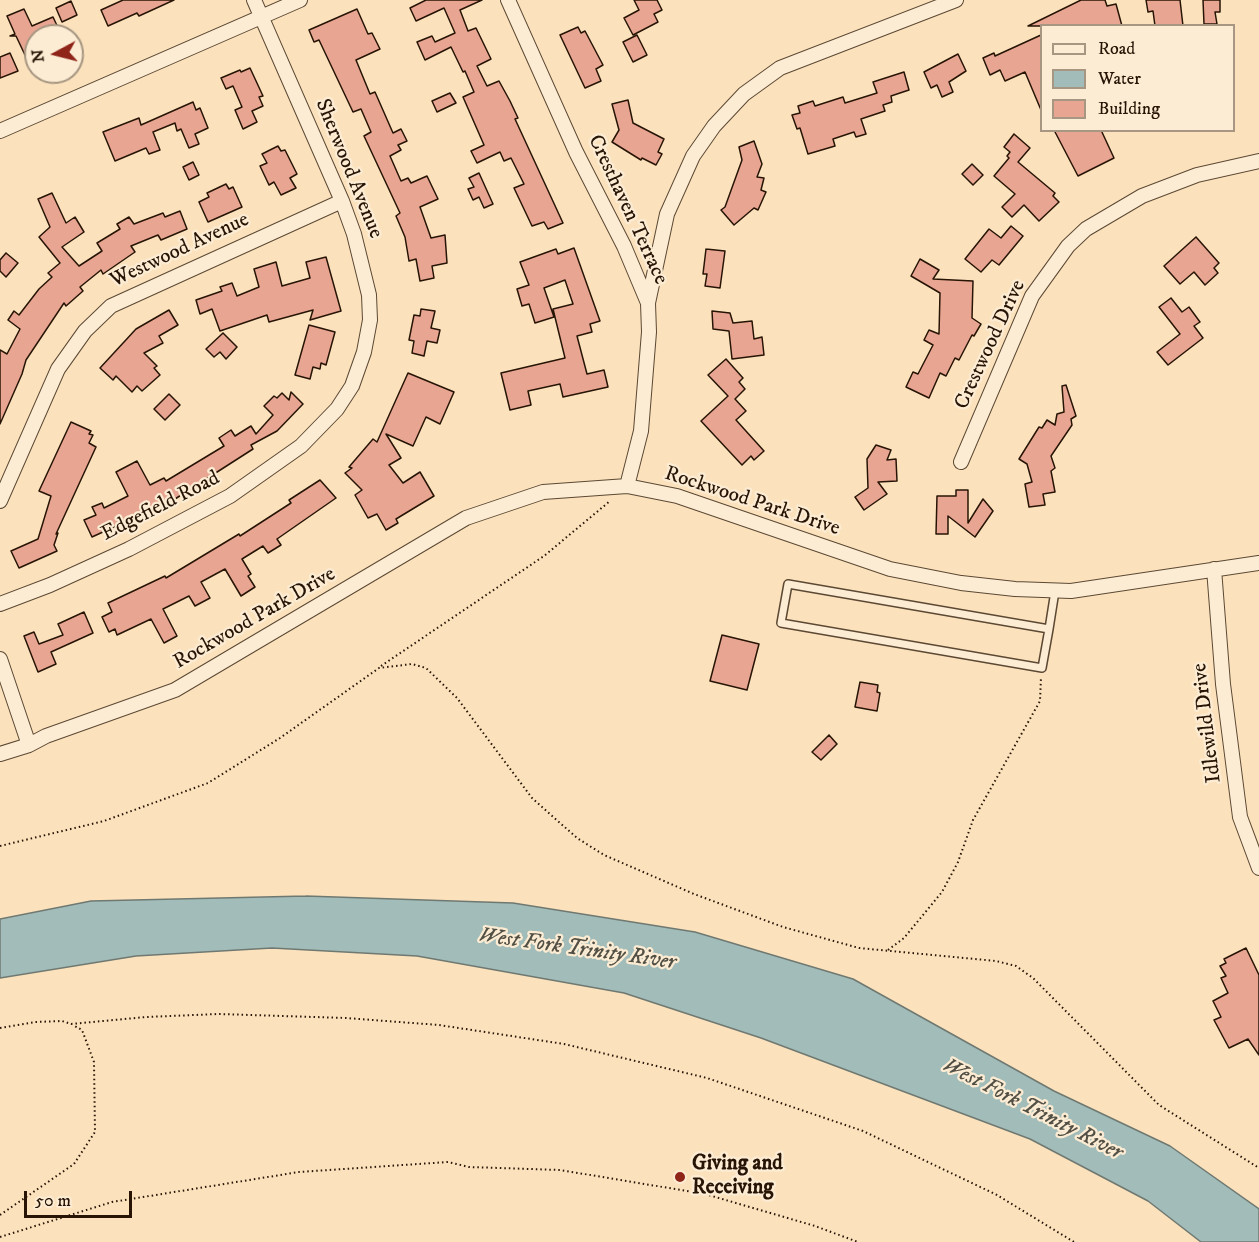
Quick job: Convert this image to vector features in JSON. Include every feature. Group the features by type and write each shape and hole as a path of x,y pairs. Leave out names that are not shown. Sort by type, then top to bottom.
{"street":[{"name":"Sherwood Avenue","path":"254,0 342,201 354,234 369,295 370,320 364,352 352,386 326,423"},
{"path":"0,131 300,0"},
{"name":"Cresthaven Terrace","path":"508,0 576,152 624,246 648,303 648,354 641,431 627,486"},
{"path":"648,303 667,214 693,156 714,126 744,94 780,68 956,0"},
{"name":"Crestwood Drive","path":"961,462 1032,297 1068,246 1086,230 1142,196 1197,175 1259,161"},
{"name":"Westwood Avenue","path":"0,501 58,369 85,330 111,306 342,201"},
{"name":"Edgefield Road","path":"0,604 51,585 129,549 230,496 302,446 326,423"},
{"name":"Rockwood Park Drive","path":"0,754 29,746 46,736 175,690 466,518 543,492 627,486 677,496 756,525 890,569 961,583 1071,591 1259,563"},
{"name":"Idlewild Drive","path":"1214,569 1223,684 1240,817 1259,868"},
{"path":"0,659 29,746"}],"lane":[{"path":"1049,629 788,584 781,623 1042,668 1049,629 1055,591"}],"path":[{"path":"0,846 104,821 208,783 280,738 544,556 627,486"},
{"path":"379,668 412,664 426,668 457,698 532,798 577,838 604,855 694,894 783,927 859,948 996,961 1016,966 1033,978 1159,1105 1259,1168"},
{"path":"887,951 904,938 942,892 958,862 973,820 1040,701 1042,668"},
{"path":"71,1024 147,1017 219,1014 346,1018 439,1024 564,1044 707,1078 863,1131 997,1195 1074,1242"},
{"path":"0,1028 35,1022 62,1021 82,1030 94,1062 95,1132 74,1164 0,1215"},
{"path":"0,1237 112,1202 299,1172 448,1162 469,1167 560,1170 705,1194 815,1226 858,1242"}],"water":[{"name":"West Fork Trinity River","path":"306,896 513,903 695,932 853,979 1054,1091 1170,1146 1259,1209 1259,1242 1201,1242 1148,1201 1030,1139 761,1038 624,993 417,956 272,948 136,956 0,978 0,919 91,901"}],"building":[{"path":"123,0 174,0 139,16 137,13 108,26 101,10"},
{"path":"426,0 482,0 460,10 468,31 476,28 491,59 477,66 487,86 499,81 510,101 518,118 515,119 563,223 548,229 544,222 532,226 514,188 524,184 511,158 504,161 500,152 477,163 471,151 484,145 463,97 474,92 465,71 463,72 451,47 425,60 417,42 432,36 435,42 455,33 444,8 416,21 410,8"},
{"path":"634,0 657,0 662,10 654,14 658,22 633,35 624,18 639,10"},
{"path":"1081,0 1105,0 1107,6 1116,4 1121,24 1040,24 1040,26 1028,26"},
{"path":"1146,0 1180,0 1183,24 1155,24 1153,11 1148,12"},
{"path":"1203,0 1220,0 1220,12 1215,12 1217,24 1204,24"},
{"path":"71,1 77,15 62,22 56,8"},
{"path":"24,9 31,24 24,24 24,53 16,36 10,36 15,34 7,16"},
{"path":"357,9 368,34 372,33 380,49 356,60 370,94 375,92 393,133 401,129 407,141 398,145 401,150 390,156 401,181 408,178 411,183 427,176 438,199 420,207 431,238 445,235 447,263 432,266 434,278 420,281 416,259 409,261 405,237 396,216 400,213 364,136 371,132 361,109 353,112 319,40 314,42 309,30"},
{"path":"53,17 56,24 37,24"},
{"path":"578,27 581,33 585,31 603,65 596,69 601,81 585,88 560,35"},
{"path":"637,35 647,55 633,62 623,42"},
{"path":"1040,35 1040,108 1025,72 1005,81 1000,70 990,75 983,58 994,53 995,56"},
{"path":"10,53 18,71 0,78 0,57"},
{"path":"958,54 966,71 949,82 953,92 942,97 937,85 931,88 924,72"},
{"path":"250,68 263,96 259,97 263,106 252,111 257,122 243,129 235,110 242,107 233,86 226,89 221,78"},
{"path":"904,72 909,90 891,96 892,102 883,105 885,111 861,119 866,134 856,137 854,132 833,139 835,146 808,154 800,128 797,129 792,115 800,113 798,106 813,101 815,106 843,97 845,103 877,93 873,82"},
{"path":"450,93 456,103 437,112 432,101"},
{"path":"628,100 633,123 664,139 658,152 662,154 656,165 642,158 641,160 612,142 619,130 612,104"},
{"path":"193,102 196,110 200,108 208,128 195,134 199,144 189,148 181,129 177,131 175,123 153,132 160,150 149,154 146,148 115,161 103,132 139,118 141,125"},
{"path":"1055,132 1102,132 1114,158 1078,176"},
{"path":"1014,134 1030,148 1018,162 1055,193 1053,196 1059,202 1039,221 1024,205 1012,217 1002,207 1015,194 994,176 1009,158 1007,156 1010,152 1004,147"},
{"path":"754,141 762,164 757,177 764,178 761,190 766,192 758,210 754,208 734,225 721,210 725,207 742,160 739,147"},
{"path":"278,146 281,151 285,150 297,174 290,178 296,188 281,195 274,182 269,185 260,166 267,163 262,154"},
{"path":"193,162 199,175 189,180 183,167"},
{"path":"972,164 983,175 973,185 962,174"},
{"path":"479,173 493,204 484,208 479,197 473,200 468,189 474,187 469,178"},
{"path":"226,184 229,189 233,187 242,207 208,222 199,202 209,197 207,193"},
{"path":"52,193 66,223 75,217 84,232 62,247 79,266 102,251 97,243 120,229 117,224 129,217 134,224 163,213 165,217 180,211 187,229 161,240 158,235 131,246 135,252 103,274 101,270 80,287 83,291 66,306 64,303 26,360 0,424 0,350 7,354 20,329 8,320 14,311 19,315 39,289 52,277 48,273 60,263 39,237 50,227 38,199"},
{"path":"1011,226 1023,236 999,265 992,260 981,272 965,259 989,229 1001,238"},
{"path":"1196,237 1219,263 1214,268 1218,273 1205,285 1194,272 1180,284 1164,266"},
{"path":"574,248 600,321 590,324 592,332 577,336 587,374 604,370 608,387 563,397 560,384 528,391 531,405 510,410 501,373 565,358 553,309 573,304 565,280 544,288 554,317 535,323 529,304 522,306 517,289 529,285 520,262 556,249 558,254"},
{"path":"706,249 725,251 720,288 705,286 707,274 703,274"},
{"path":"6,253 18,263 6,277 0,271 0,260"},
{"path":"326,257 341,311 310,320 313,310 269,322 267,315 220,331 212,309 200,314 196,300 222,291 220,287 232,283 237,296 259,287 254,269 276,262 282,286 310,278 306,262"},
{"path":"920,259 939,270 933,279 973,281 972,318 981,324 974,336 972,335 959,360 955,358 946,376 940,373 929,398 906,387 913,372 918,374 933,345 924,340 929,330 939,334 940,293 911,276"},
{"path":"1171,298 1182,312 1189,307 1200,322 1194,326 1203,338 1168,365 1157,352 1180,334 1159,307"},
{"path":"421,309 435,311 431,328 440,330 437,343 427,341 424,356 412,353 414,341 409,340 414,315 420,316"},
{"path":"169,310 178,325 159,336 163,343 144,353 157,366 154,368 160,375 142,391 137,386 132,392 116,376 113,380 100,368 136,329"},
{"path":"712,311 730,313 733,323 752,321 754,339 762,337 764,355 732,359 729,331 713,329"},
{"path":"309,325 335,332 326,365 321,363 320,369 313,367 310,379 295,375"},
{"path":"223,333 237,347 226,359 220,352 214,357 206,349"},
{"path":"726,359 743,378 739,382 745,389 735,399 746,411 736,420 764,451 754,460 751,456 742,465 701,421 728,396 708,375"},
{"path":"408,373 454,392 440,424 426,417 413,446 386,434 401,458 389,465 403,483 420,472 434,496 396,519 398,523 386,530 377,514 368,518 355,495 362,490 345,473 352,468 349,467 373,439 377,442"},
{"path":"1066,385 1076,416 1071,419 1072,425 1051,456 1055,468 1051,471 1055,492 1043,494 1045,505 1029,507 1025,484 1032,482 1027,464 1019,459 1039,427 1042,428 1047,420 1055,425 1057,414 1064,412 1062,386"},
{"path":"291,392 303,404 277,431 251,445 253,449 175,499 92,537 84,520 96,515 92,507 102,503 104,508 128,496 116,472 137,461 150,485 164,478 166,481 224,446 219,438 231,430 235,436 251,426 256,434 273,415 264,406 274,396 277,398 282,393 289,400"},
{"path":"169,394 180,405 165,420 154,409"},
{"path":"71,422 91,431 89,434 93,435 89,443 96,447 56,534 58,533 54,545 57,551 19,568 11,551 38,539 51,496 39,491"},
{"path":"876,445 891,450 887,460 896,459 897,481 878,482 887,494 864,510 855,497 868,488 867,459"},
{"path":"320,480 336,498 277,539 281,545 268,553 263,546 242,559 251,574 248,576 255,587 241,596 225,569 201,582 210,598 195,606 189,596 163,609 177,636 164,643 151,619 117,635 115,629 109,632 102,617 112,612 108,603 165,576 166,578 239,534 240,536 291,503 289,500"},
{"path":"956,490 968,490 968,523 983,499 993,511 975,537 948,516 948,534 936,534 937,496 956,496"},
{"path":"84,612 93,633 51,652 56,664 38,672 24,636 34,632 39,644 63,635 58,624"},
{"path":"722,635 759,644 747,690 710,681"},
{"path":"860,682 878,685 877,692 880,693 877,711 855,707"},
{"path":"829,735 837,744 821,760 812,752"},
{"path":"1246,948 1259,975 1259,1055 1248,1039 1229,1048 1214,1020 1221,1017 1213,1001 1228,993 1221,978 1226,976 1220,966 1226,963 1224,959"}],"place":[{"name":"Giving and Receiving","path":"680,1177"}]}
